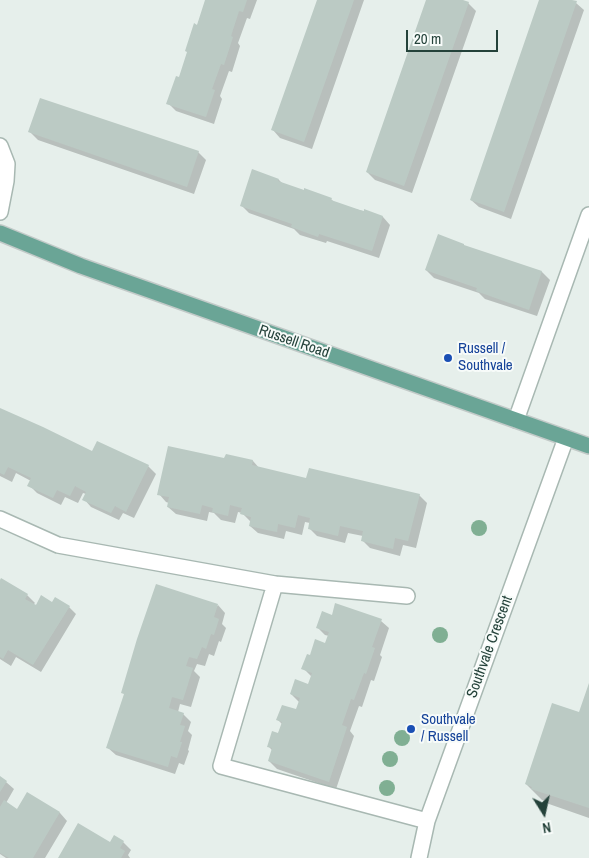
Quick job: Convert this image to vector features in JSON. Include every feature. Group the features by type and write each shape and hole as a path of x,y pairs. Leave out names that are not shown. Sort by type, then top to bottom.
{"main road":[{"name":"Russell Road","path":"0,233 81,266 589,446"}],"street":[{"path":"0,146 8,164 0,212"},
{"path":"516,420 589,215"},
{"name":"Southvale Crescent","path":"419,858 427,821 566,438"},
{"path":"0,519 58,545 275,584 407,596"},
{"path":"275,584 221,766 427,821"}],"building":[{"path":"205,0 247,0 243,12 239,11 224,65 221,64 212,89 215,90 206,117 166,104 176,76 179,77 194,23 197,25"},
{"path":"317,0 354,0 304,142 271,130"},
{"path":"426,0 463,0 469,2 404,186 366,172"},
{"path":"539,0 577,1 504,212 470,200"},
{"path":"40,98 199,151 187,187 28,132"},
{"path":"252,169 279,179 278,181 304,190 304,188 360,210 364,211 364,209 383,216 372,251 319,234 318,237 291,227 292,224 240,206"},
{"path":"438,234 464,245 542,271 529,310 476,291 477,288 425,270"},
{"path":"0,408 92,451 97,441 149,465 126,512 115,506 111,513 82,500 86,492 75,486 70,496 57,490 53,498 27,486 31,478 8,467 4,475 0,473"},
{"path":"168,446 224,458 226,454 253,460 252,465 306,478 309,468 420,494 408,541 395,538 393,549 361,541 363,531 340,526 338,536 308,529 310,518 298,515 295,528 278,524 277,532 267,530 249,526 251,517 240,514 242,508 230,505 228,516 212,512 213,508 202,505 200,514 167,507 169,497 157,495"},
{"path":"1,578 28,594 25,599 36,605 41,595 52,602 55,597 70,606 33,665 8,650 3,659 0,657"},
{"path":"156,584 218,604 214,617 219,619 214,635 211,634 206,649 202,647 197,659 189,657 186,666 193,668 183,700 172,697 169,708 184,713 180,725 185,726 177,758 171,756 168,767 106,748 124,694 121,693 137,639"},
{"path":"335,603 382,619 372,647 375,648 366,674 364,673 354,700 351,699 342,725 347,727 329,782 268,761 272,748 267,747 272,731 278,733 282,722 276,720 282,705 296,709 300,698 290,694 295,679 308,684 312,673 301,669 307,654 310,655 315,639 325,643 329,632 316,628 322,611 332,615"},
{"path":"589,683 589,808 531,789 532,787 525,784 552,703 579,712"},
{"path":"0,776 7,781 0,792"},
{"path":"27,792 60,812 33,858 9,858 0,853 0,807 4,800 17,809"},
{"path":"78,823 110,842 114,835 124,841 120,848 125,851 121,858 58,858"}],"place":[{"name":"Russell / Southvale","path":"448,358"},
{"name":"Southvale / Russell","path":"411,729"}]}
